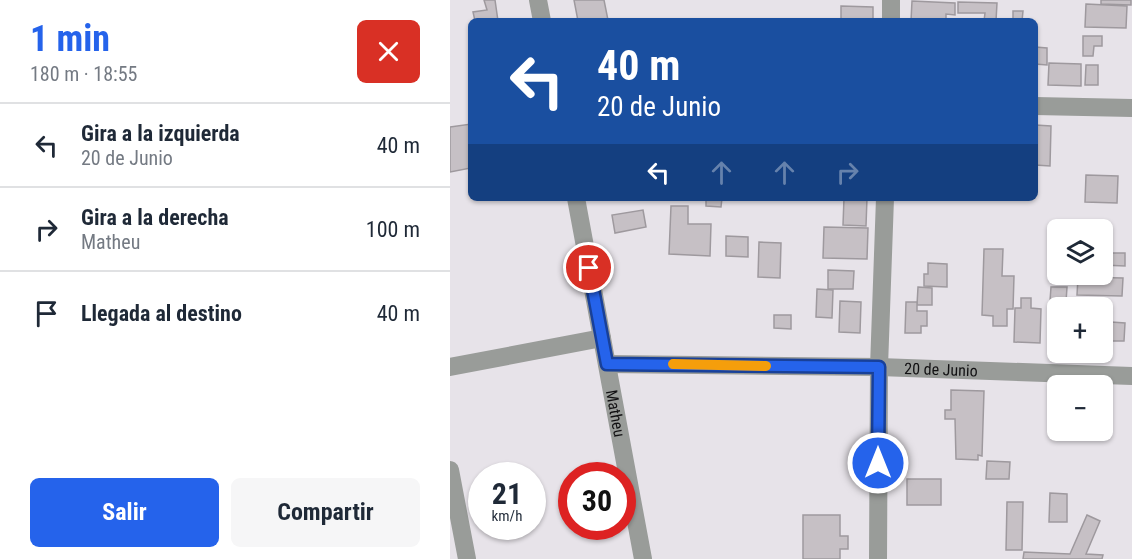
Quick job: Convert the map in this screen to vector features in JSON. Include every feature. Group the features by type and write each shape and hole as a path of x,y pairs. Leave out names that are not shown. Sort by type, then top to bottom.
{"street":[{"path":"538,0 542,18"},
{"path":"891,0 891,18"},
{"path":"1038,106 1132,108"},
{"name":"Matheu","path":"577,201 643,559"},
{"path":"878,559 879,367 885,201"},
{"path":"450,367 602,338"},
{"name":"20 de Junio","path":"607,364 879,367 1132,376"},
{"path":"450,470 467,559"}],"building":[{"path":"484,0 495,0 498,18 474,18 473,12 487,10"},
{"path":"574,0 604,0 608,18 577,18"},
{"path":"1101,0 1131,0 1131,5 1101,4"},
{"path":"912,1 955,3 955,15 946,14 946,18 911,18"},
{"path":"958,2 997,3 996,18 984,18 985,13 958,13"},
{"path":"1086,4 1127,6 1126,28 1085,27"},
{"path":"841,6 873,7 873,18 841,18"},
{"path":"1013,11 1023,11 1022,18 1013,18"},
{"path":"1083,36 1102,36 1102,46 1094,46 1093,56 1083,56"},
{"path":"1038,47 1047,48 1047,65 1038,64"},
{"path":"1049,63 1081,64 1081,86 1048,85"},
{"path":"1086,65 1098,65 1098,85 1085,85"},
{"path":"468,124 468,169 450,172 450,127"},
{"path":"1038,125 1051,126 1050,166 1038,165"},
{"path":"1086,175 1118,176 1117,203 1085,202"},
{"path":"706,201 722,201 721,207 706,206"},
{"path":"844,201 867,201 866,226 843,225"},
{"path":"671,206 688,206 688,224 711,224 710,256 669,254"},
{"path":"643,210 646,227 615,233 612,215"},
{"path":"824,227 868,228 867,259 823,258"},
{"path":"726,236 748,237 748,257 726,256"},
{"path":"759,242 781,243 780,278 758,277"},
{"path":"984,249 1003,249 1002,276 1014,276 1013,309 1007,309 1007,326 993,326 993,316 982,315"},
{"path":"1113,253 1125,253 1125,266 1113,265"},
{"path":"928,263 947,264 947,287 924,286 924,274 928,274"},
{"path":"828,270 854,271 853,289 828,289"},
{"path":"1113,278 1123,278 1122,296 1077,295 1078,285 1113,285"},
{"path":"918,287 932,288 932,305 917,305"},
{"path":"1051,287 1067,287 1066,297 1050,297"},
{"path":"817,289 833,290 832,318 816,317"},
{"path":"1021,298 1031,298 1031,308 1041,309 1040,343 1014,342 1015,308 1021,308"},
{"path":"840,301 861,302 860,333 839,332"},
{"path":"906,302 917,302 917,311 927,311 927,326 921,326 921,333 905,333"},
{"path":"774,315 791,315 791,329 774,328"},
{"path":"1113,322 1125,323 1124,341 1113,341"},
{"path":"951,390 984,391 982,456 978,455 978,460 956,459 955,419 945,419 945,410 951,410"},
{"path":"987,461 1010,462 1009,479 986,479"},
{"path":"907,479 941,479 941,505 907,505"},
{"path":"1050,493 1067,494 1067,522 1049,522"},
{"path":"1007,502 1023,502 1022,550 1006,550"},
{"path":"803,515 840,515 840,536 848,536 848,549 840,549 840,559 803,559"},
{"path":"1087,515 1100,521 1086,554 1103,555 1102,559 1023,559 1024,552 1070,554"}],"slow traffic":[{"path":"673,364 766,366"}],"route":[{"path":"589,268 607,364 879,367 878,463"}]}
